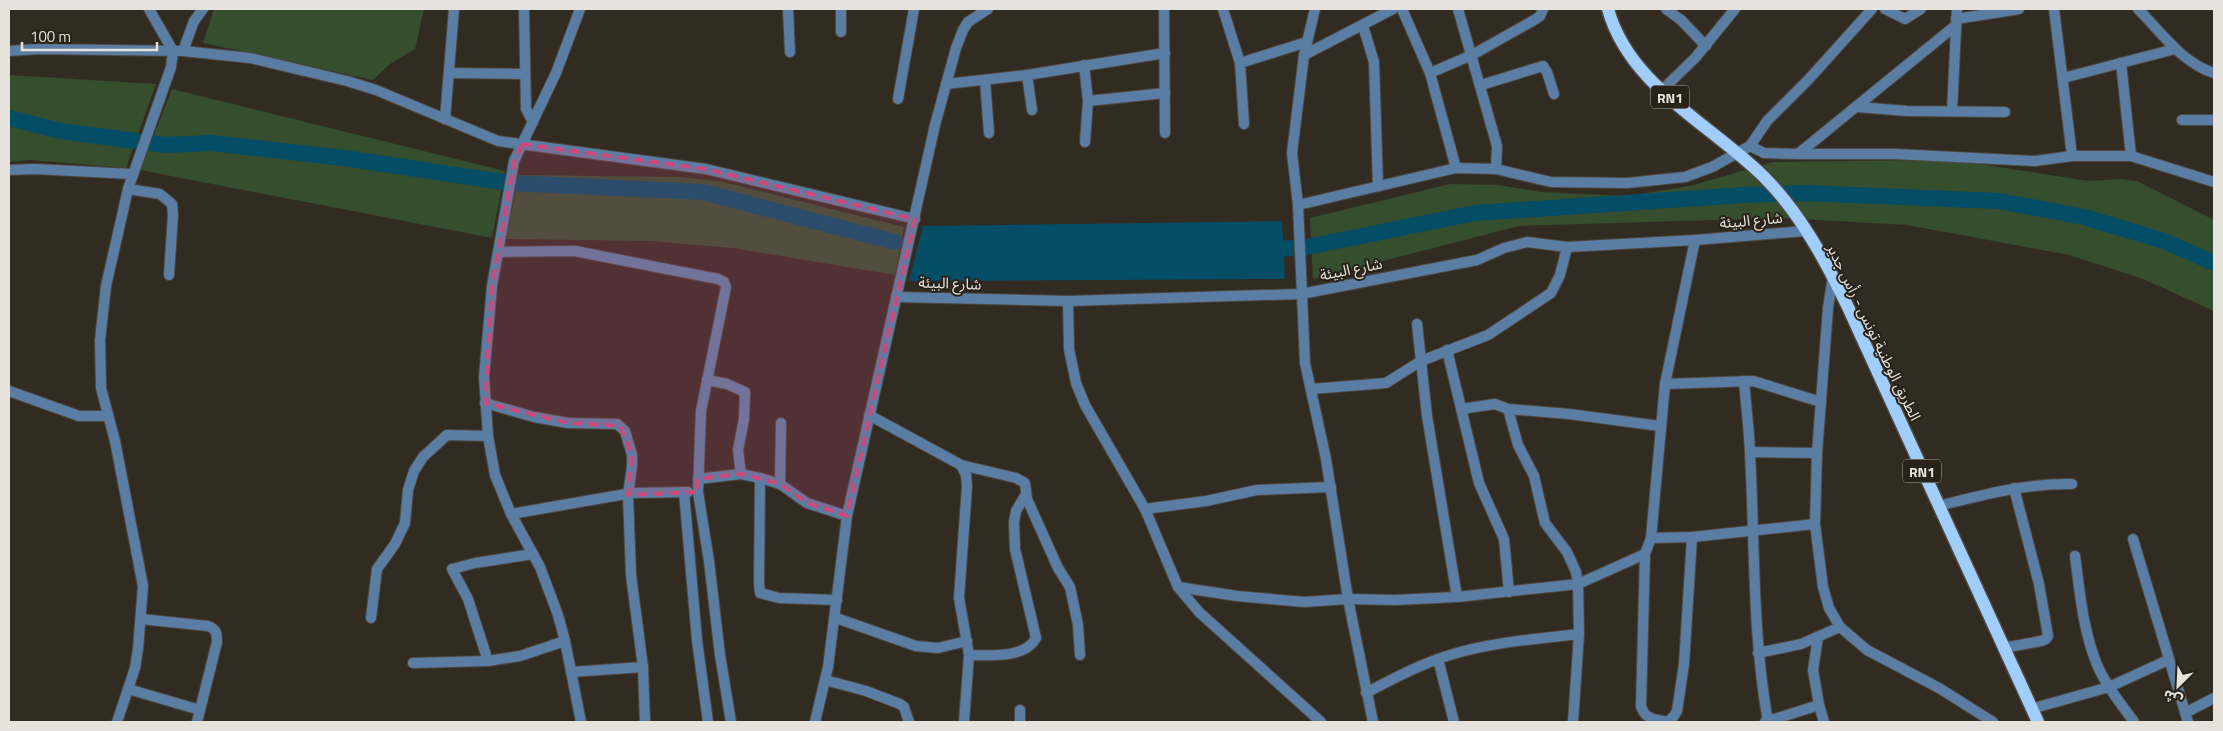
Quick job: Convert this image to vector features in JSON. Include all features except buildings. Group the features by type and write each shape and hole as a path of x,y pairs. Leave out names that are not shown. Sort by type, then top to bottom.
{"main road":[{"name":"الطريق الوطنية تونس - رأس جدير","path":"1608,9 1621,41 1630,57 1662,90 1754,168 1788,204 1803,226 1833,276 2038,722"}],"street":[{"path":"149,9 178,51"},
{"path":"117,722 137,659 142,586 115,441 100,381 100,340 106,286 132,174 171,67 194,21 203,9"},
{"path":"445,118 454,9"},
{"path":"524,9 526,109 533,122"},
{"path":"580,9 556,73 514,161 492,286 486,342 485,403 488,436 495,475 511,514 534,554 558,615 581,722"},
{"path":"788,9 790,52"},
{"path":"841,32 842,9"},
{"path":"898,99 914,9"},
{"path":"815,722 836,618 847,516 946,84 963,30 968,22 988,9"},
{"path":"1164,9 1165,133"},
{"path":"1223,9 1240,63 1244,124"},
{"path":"1315,9 1306,42 1292,153 1298,205 1305,363 1331,487 1348,599 1373,722"},
{"path":"1304,55 1393,9"},
{"path":"1402,9 1430,73 1456,168"},
{"path":"1458,9 1497,146 1496,170"},
{"path":"1430,73 1472,55 1536,20 1543,9"},
{"path":"1666,9 1681,20 1706,46"},
{"path":"1662,90 1706,46 1735,9"},
{"path":"1298,205 1456,168 1496,170 1551,182 1627,183 1685,177 1712,167 1750,146 1766,121 1809,79 1872,9"},
{"path":"1885,9 1905,20 1921,9"},
{"path":"1798,154 1858,107 1956,18 2018,9"},
{"path":"2054,9 2072,156"},
{"path":"2138,9 2175,49 2214,73"},
{"path":"1952,111 1956,18"},
{"path":"1363,26 1374,62 1378,186"},
{"path":"1240,63 1306,42"},
{"path":"2063,78 2175,49"},
{"path":"9,50 178,51 250,58 347,80 402,100 498,141 706,168 915,219"},
{"path":"946,84 1026,75 1084,64 1165,53"},
{"path":"2121,63 2130,156"},
{"path":"1084,64 1088,100 1085,142"},
{"path":"1481,85 1543,66 1547,72 1554,94"},
{"path":"450,73 524,74"},
{"path":"1026,75 1032,110"},
{"path":"985,80 989,133"},
{"path":"1088,100 1165,93"},
{"path":"1858,107 1886,110 2005,112"},
{"path":"2182,120 2214,120"},
{"path":"1750,146 1764,153 1895,154 2035,161 2072,156 2130,156 2214,182"},
{"path":"9,170 35,168 132,174"},
{"path":"128,189 160,194 172,204 174,215 169,275"},
{"name":"شارع البيئة","path":"896,297 1068,301 1301,294 1477,260 1514,244 1540,243 1567,247 1695,240 1803,226"},
{"path":"1692,537 1684,664 1677,712 1668,722 1647,717 1641,706 1645,554 1651,538 1665,384 1695,240"},
{"path":"1311,389 1386,382 1421,361 1488,335 1550,293 1560,275 1567,247"},
{"path":"498,252 575,251 718,279 724,282 726,287 724,299 700,424 698,492 731,722"},
{"path":"1833,276 1828,308 1817,453 1815,524 1823,587 1829,608 1840,627 1867,650 1946,692 1993,722"},
{"path":"1068,301 1069,349 1076,382 1085,405 1145,509 1178,587 1199,612 1321,722"},
{"path":"1417,324 1427,416 1458,597"},
{"path":"1447,350 1479,483 1504,539 1509,592"},
{"path":"707,380 727,384 745,392 738,450 741,474"},
{"path":"1665,384 1744,381 1762,383 1800,397 1821,402"},
{"path":"1744,381 1750,452 1758,653 1767,722 1819,705"},
{"path":"9,392 79,416 108,416"},
{"path":"485,403 534,417 559,422 620,426 625,431 632,455 628,495 631,575 643,667 645,722"},
{"path":"1460,410 1488,404 1508,409 1569,414 1660,426"},
{"path":"1508,409 1518,445 1534,476 1545,523 1567,552 1576,572 1580,634 1573,722"},
{"path":"869,414 961,465 1026,483 1026,494 1058,568 1070,587 1078,625 1080,655"},
{"path":"780,484 781,423"},
{"path":"371,618 374,581 377,569 395,544 405,523 408,490 414,471 423,457 447,435 488,436"},
{"path":"1750,452 1817,453"},
{"path":"961,465 966,475 967,486 959,598 969,656 964,722"},
{"path":"698,479 741,474 760,478 780,484 807,502 847,516"},
{"path":"760,478 760,593 779,598 837,600"},
{"path":"1938,506 2014,488 2050,484 2072,484"},
{"path":"1145,509 1206,501 1256,490 1331,487"},
{"path":"2003,648 2042,641 2048,636 2039,584 2014,488"},
{"path":"684,492 697,640 708,722"},
{"path":"511,514 562,504 628,495 698,492"},
{"path":"969,656 1006,655 1030,645 1036,638 1015,549 1014,522 1016,512 1026,494"},
{"path":"1651,538 1692,537 1753,529 1815,524"},
{"path":"2132,539 2186,717 2214,698"},
{"path":"488,661 468,599 452,569 475,563 534,554"},
{"path":"1178,587 1271,600 1304,602 1348,599 1395,600 1458,597 1578,584 1645,554"},
{"path":"2075,556 2091,649 2108,687 2134,722"},
{"path":"836,618 916,646 938,648 967,641"},
{"path":"141,619 208,626 217,633 198,722"},
{"path":"1758,653 1785,648 1840,627"},
{"path":"1366,693 1411,669 1438,659 1509,642 1580,634"},
{"path":"1818,637 1813,670 1824,722"},
{"path":"413,663 488,661 520,656 565,641"},
{"path":"1438,659 1454,722"},
{"path":"2031,709 2108,687 2168,660"},
{"path":"571,672 643,667"},
{"path":"825,680 866,691 900,704 904,707 909,722"},
{"path":"128,690 200,710"},
{"path":"1020,710 1020,722"}],"highlighted area":[{"path":"522,144 706,169 915,219 847,516 807,503 780,484 741,474 698,479 698,492 628,495 632,455 620,426 568,423 485,403 492,286 514,161"}],"green space":[{"path":"214,9 424,9 415,49 390,64 373,80 203,43"},
{"path":"9,75 156,84 126,168 30,160 9,162"},
{"path":"172,89 505,171 492,238 140,170"},
{"path":"1918,160 1973,163 2089,181 2119,179 2137,181 2214,220 2214,311 2143,279 2069,255 1907,225 1781,218 1519,226 1313,279 1310,218 1450,184 1499,185 1542,192 1627,196 1690,186 1773,162"},
{"path":"519,175 681,177 719,181 904,227 895,275 733,248 651,241 506,239"}],"water":[{"path":"1282,221 1285,279 909,281 923,226"}],"waterway":[{"path":"9,118 60,131 166,145 211,143 344,158 510,183 703,192 895,242"},
{"path":"1263,249 1302,248 1475,213 1744,195 1803,193 1999,201 2084,217 2164,241 2214,263"}]}
